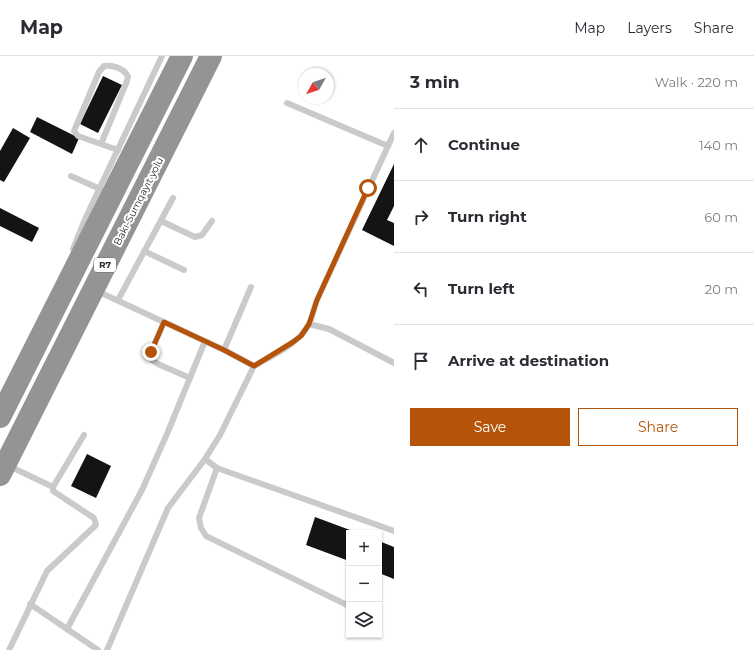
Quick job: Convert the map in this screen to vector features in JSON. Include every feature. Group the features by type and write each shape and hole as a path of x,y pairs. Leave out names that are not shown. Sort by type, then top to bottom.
{"highway":[{"name":"R7","path":"0,417 64,284 182,56"},
{"name":"Bakı-Sumqayıt yolu","path":"3,469 211,56"}],"lane":[{"path":"70,257 86,217 162,56"},
{"path":"101,144 128,76 124,71 110,65 104,66 99,72 74,131 78,136 118,150"},
{"path":"288,103 388,146"},
{"path":"107,650 168,508 205,459 220,435 254,366 301,336 309,324 317,300 394,133"},
{"path":"71,176 100,189"},
{"path":"118,300 173,198"},
{"path":"161,221 195,237 202,235 212,221"},
{"path":"144,251 184,270"},
{"path":"224,350 251,287"},
{"path":"93,289 224,350 254,366"},
{"path":"164,322 151,352 152,360 190,378"},
{"path":"309,324 328,330 394,363"},
{"path":"66,628 142,490 167,434 205,341"},
{"path":"8,650 47,571 96,524 94,518 53,492 53,487 84,435"},
{"path":"205,459 217,468 394,531"},
{"path":"217,468 199,518 201,528 206,536 346,605"},
{"path":"3,469 53,487"},
{"path":"30,604 98,650"}],"building":[{"path":"103,76 122,85 98,133 80,124"},
{"path":"37,117 79,138 72,154 30,132"},
{"path":"13,128 30,138 4,182 0,180 0,151"},
{"path":"394,164 394,206 387,220 394,223 394,246 362,230"},
{"path":"0,208 39,228 32,242 0,226"},
{"path":"87,454 111,466 96,498 71,486"},
{"path":"315,517 350,530 346,530 346,560 306,545"},
{"path":"382,542 394,547 394,579 382,574"}],"route":[{"path":"151,352 164,322 254,366 285,348 301,336 309,324 317,300 368,188"}]}
